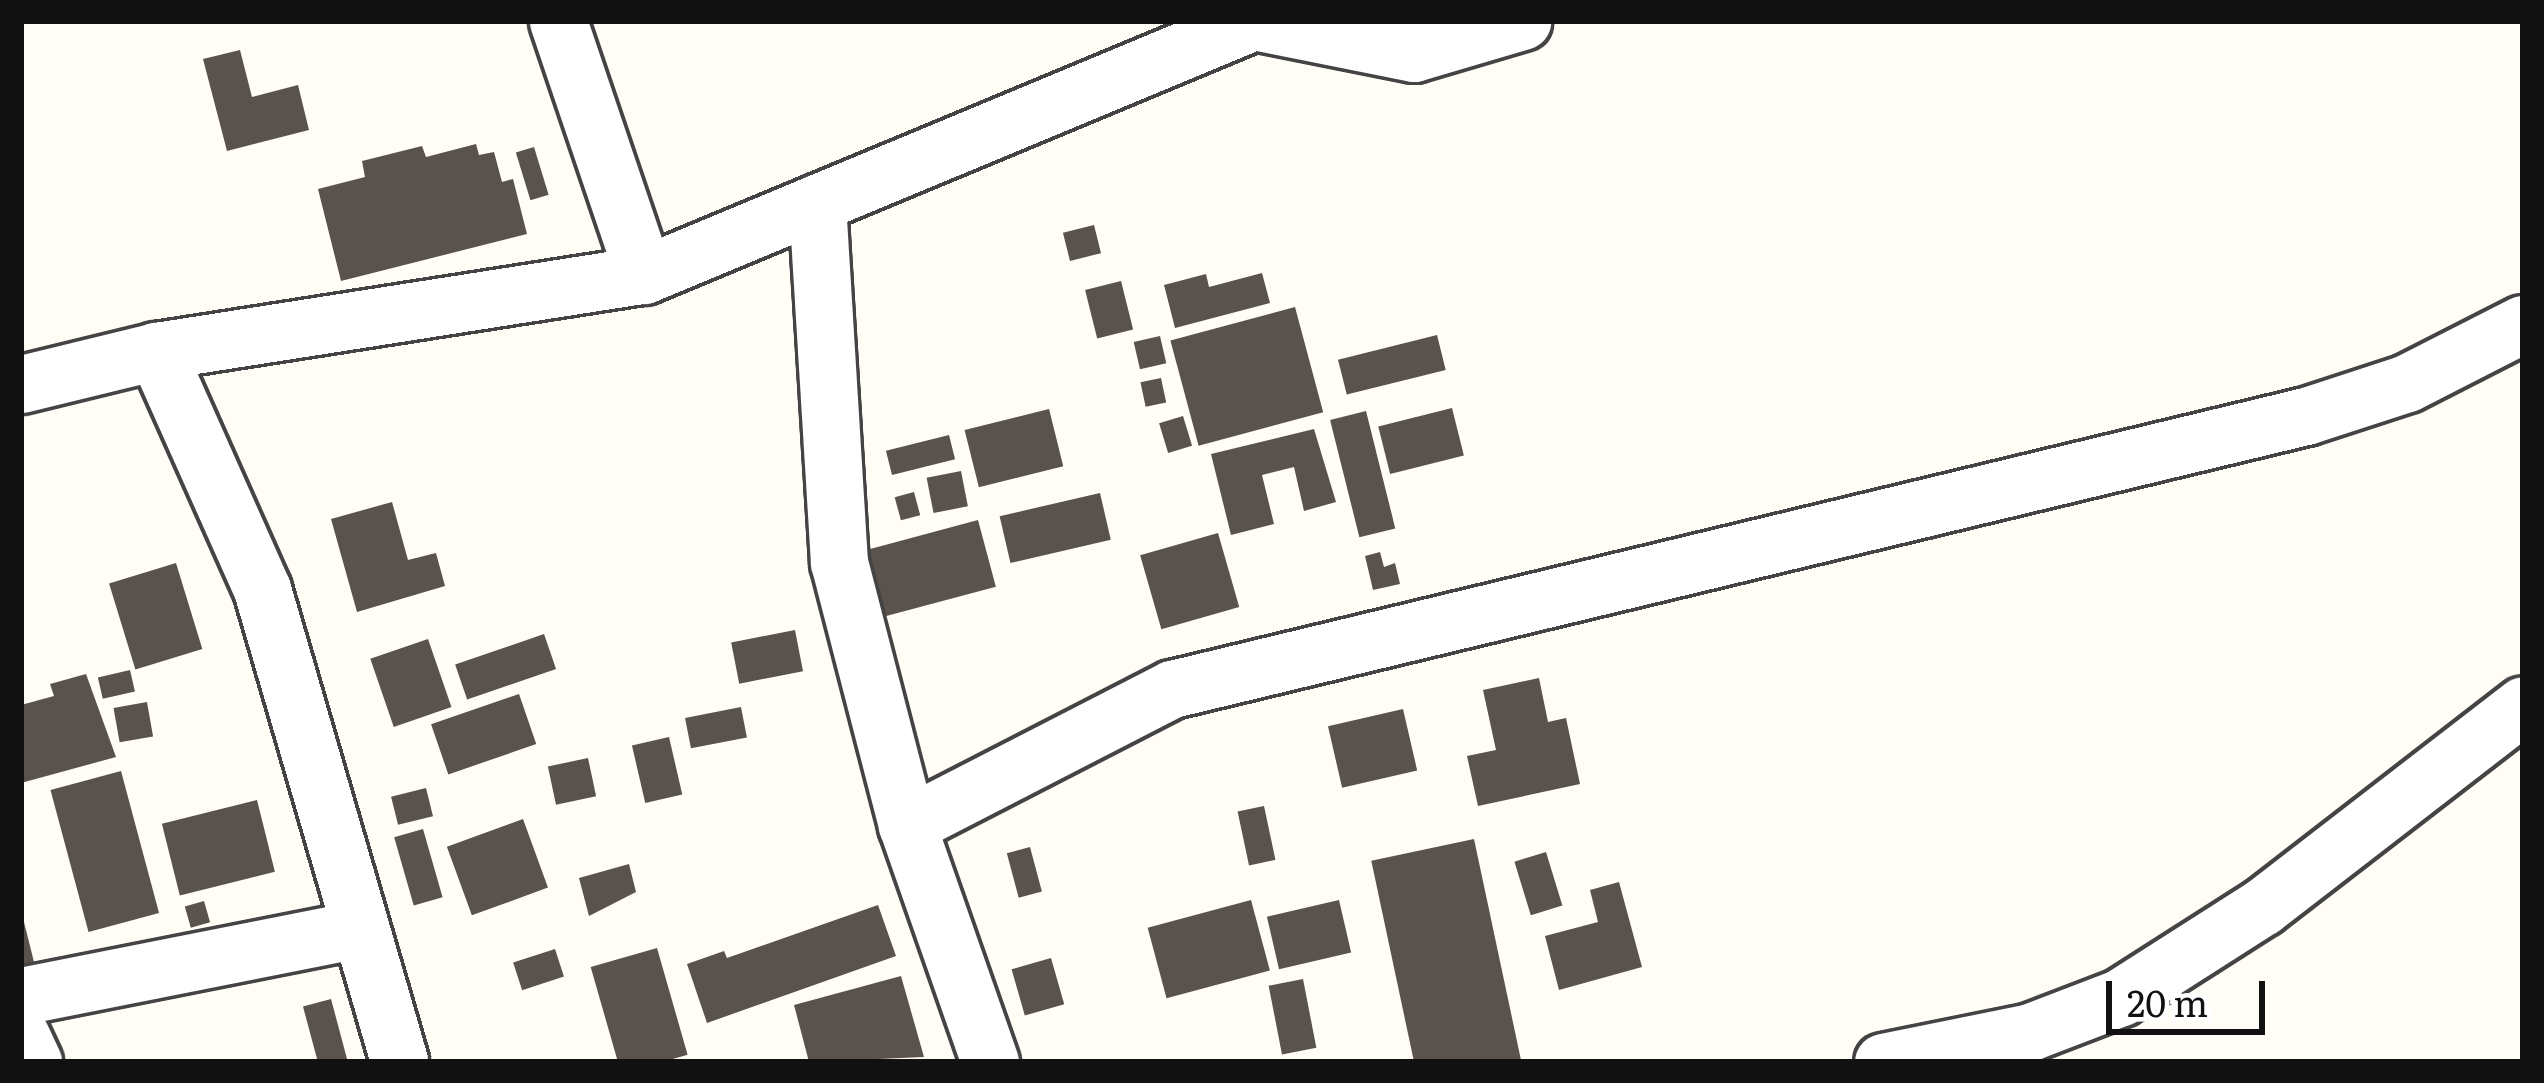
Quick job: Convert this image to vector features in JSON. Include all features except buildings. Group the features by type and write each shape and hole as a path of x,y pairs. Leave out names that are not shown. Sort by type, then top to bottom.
{"street":[{"path":"558,21 644,275"},
{"path":"21,384 156,351 644,275 1254,21 1414,53 1522,21"},
{"path":"818,203 839,562 908,825 990,1062"},
{"path":"908,825 1172,689 2306,416 2407,383 2523,324"},
{"path":"156,351 262,589 400,1062"},
{"path":"1883,1062 2030,1032 2121,997 2262,907 2523,705"},
{"path":"21,996 358,929"},
{"path":"21,1036 33,1062"}]}
